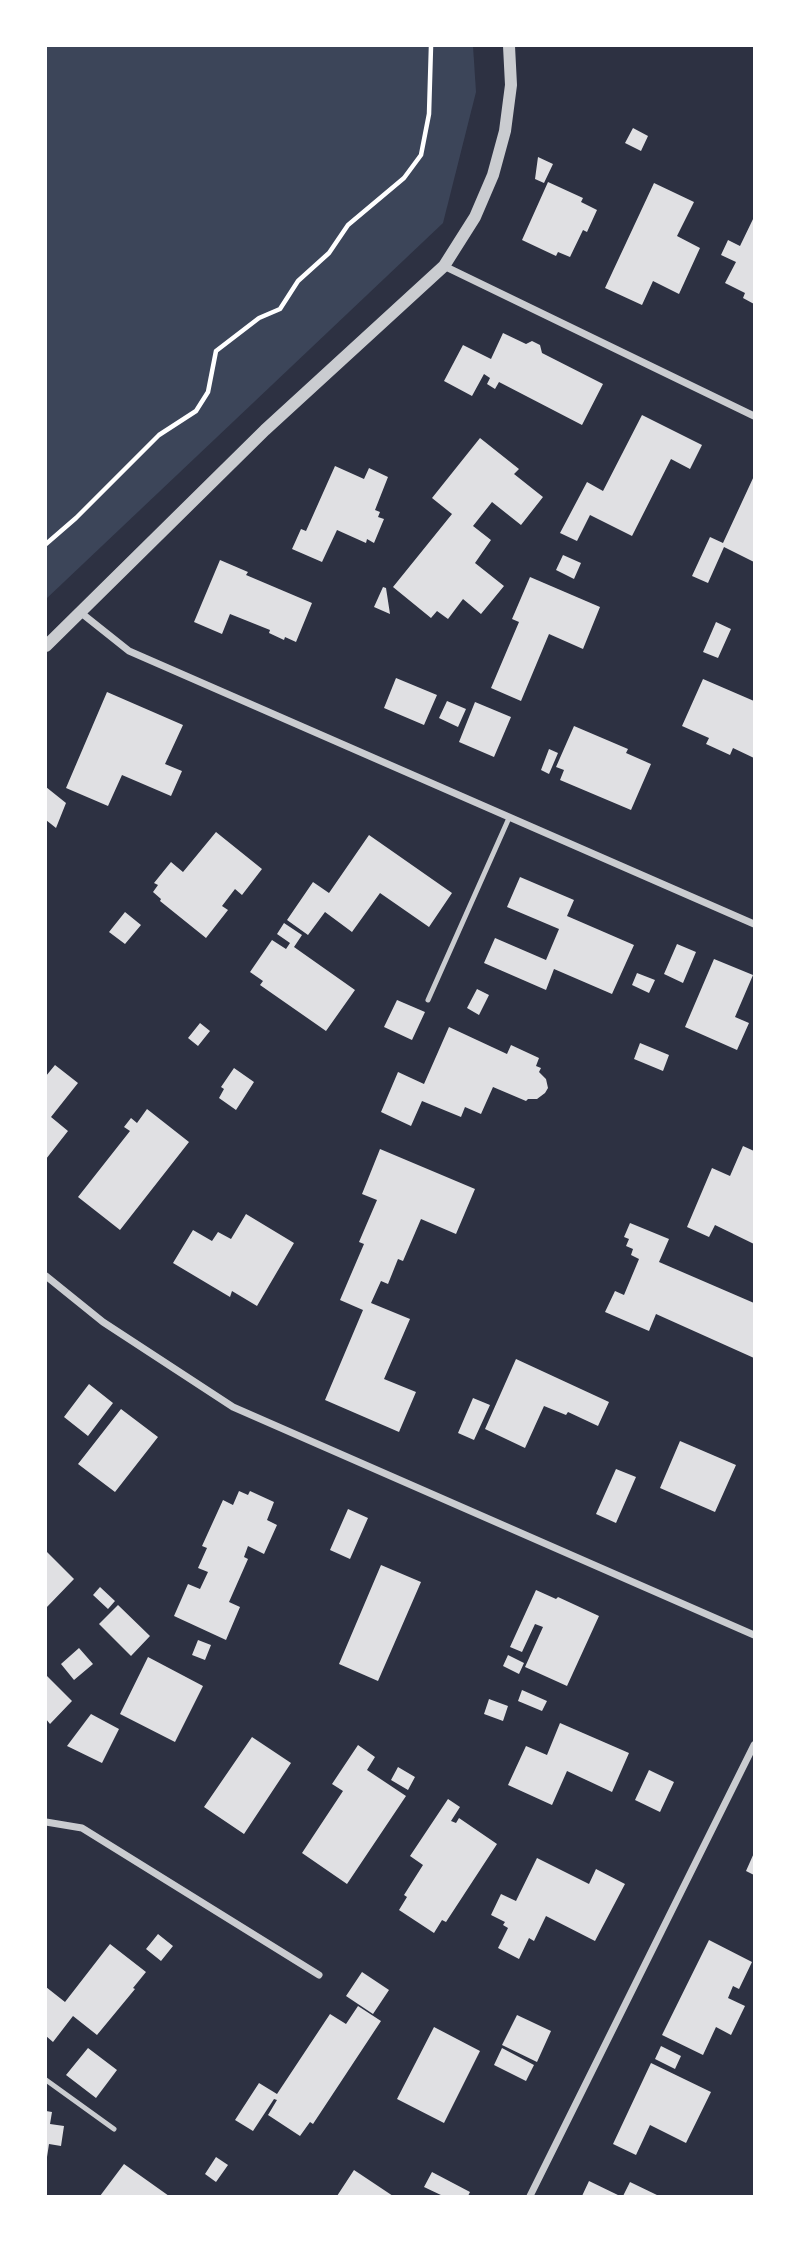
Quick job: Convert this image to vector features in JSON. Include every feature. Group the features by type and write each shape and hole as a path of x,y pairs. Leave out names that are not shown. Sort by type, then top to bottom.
{"street":[{"path":"46,646 265,430 444,266 475,217 493,175 505,131 511,85 509,46"},
{"path":"444,266 754,416"},
{"path":"80,612 129,651 754,924"},
{"path":"46,1276 103,1322 233,1407 754,1635"},
{"path":"530,2196 754,1745"},
{"path":"46,1822 82,1828 319,1975"}],"lane":[{"path":"428,1000 509,818"},
{"path":"46,2080 114,2129"}],"path":[{"path":"46,544 76,518 159,435 196,411 208,392 216,351 259,318 280,309 298,281 329,253 348,225 404,178 421,155 429,114 431,46"}],"shaded area":[{"path":"46,46 473,46 476,92 443,223 46,599"}],"building":[{"path":"633,128 648,136 641,151 625,143"},
{"path":"538,157 553,164 544,183 535,179"},
{"path":"548,182 583,198 581,202 597,210 587,232 583,230 570,257 558,252 556,256 522,240"},
{"path":"654,183 694,202 677,236 700,248 679,294 653,281 642,305 605,288"},
{"path":"754,217 754,304 743,298 745,293 725,283 736,262 721,255 728,240 740,246"},
{"path":"503,333 526,344 532,341 540,345 542,353 603,384 582,425 499,382 495,389 487,384 490,378 484,374 472,396 444,381 463,345 491,359"},
{"path":"642,415 702,445 690,469 671,459 632,536 590,515 577,541 560,533 587,482 603,491"},
{"path":"480,438 519,469 514,474 543,497 521,525 492,502 473,526 491,540 475,563 504,586 481,614 463,599 448,619 437,611 431,618 393,587 452,514 432,498"},
{"path":"335,466 364,479 369,468 388,477 375,510 380,512 378,517 384,519 374,543 367,539 366,543 337,530 322,562 292,549 301,529 306,531"},
{"path":"754,476 754,562 724,547 708,583 692,576 710,537 723,543"},
{"path":"563,555 581,563 574,579 556,570"},
{"path":"220,560 248,572 246,575 312,603 296,642 285,637 284,640 269,633 270,630 230,614 222,634 194,622"},
{"path":"530,577 600,607 583,649 549,634 521,701 491,688 519,622 512,619"},
{"path":"383,587 386,588 390,614 374,607"},
{"path":"716,622 731,629 718,658 703,652"},
{"path":"396,678 437,695 424,725 384,708"},
{"path":"703,679 754,701 754,758 733,748 730,755 706,744 709,738 682,726"},
{"path":"107,692 183,725 165,764 182,771 171,796 122,775 108,806 66,788"},
{"path":"447,701 466,709 458,727 439,718"},
{"path":"475,702 511,717 494,757 459,742"},
{"path":"574,726 628,749 626,753 651,764 631,810 560,780 564,770 556,767"},
{"path":"549,749 558,753 549,774 541,770"},
{"path":"46,787 66,803 56,828 46,820"},
{"path":"216,832 262,869 242,895 235,889 222,906 228,910 206,938 160,901 153,892 158,885 154,883 171,862 183,872"},
{"path":"369,835 452,893 429,927 380,893 352,932 325,912 308,935 287,920 313,882 329,893"},
{"path":"520,877 574,900 567,916 634,945 612,994 554,969 546,990 484,963 495,938 546,960 559,929 507,907"},
{"path":"125,912 141,925 125,944 109,932"},
{"path":"284,923 302,935 294,947 355,990 326,1031 260,985 263,981 250,972 272,940 286,949 290,943 277,934"},
{"path":"677,944 696,952 683,983 664,974"},
{"path":"714,959 753,975 735,1017 749,1023 737,1050 685,1027"},
{"path":"637,973 655,980 649,993 632,985"},
{"path":"477,989 489,995 479,1015 467,1008"},
{"path":"397,1000 425,1012 412,1040 384,1027"},
{"path":"200,1023 210,1031 198,1046 188,1038"},
{"path":"449,1027 507,1054 511,1045 539,1058 536,1066 541,1068 539,1072 546,1079 548,1088 545,1093 537,1099 526,1101 493,1087 481,1114 465,1107 461,1117 422,1101 411,1126 381,1112 398,1072 424,1084"},
{"path":"640,1043 669,1055 663,1071 634,1059"},
{"path":"55,1065 78,1083 51,1117 68,1131 46,1159 46,1076"},
{"path":"234,1068 254,1082 236,1110 219,1098 224,1089 221,1087"},
{"path":"147,1109 189,1142 120,1230 78,1197 130,1131 124,1127 131,1118 137,1123"},
{"path":"743,1146 754,1151 754,1244 715,1225 709,1237 687,1227 712,1168 730,1176"},
{"path":"380,1149 475,1189 456,1234 421,1219 403,1261 398,1259 388,1284 381,1281 371,1303 410,1319 384,1379 416,1392 399,1432 325,1400 363,1310 340,1300 364,1244 359,1242 377,1200 362,1194"},
{"path":"246,1214 294,1243 257,1306 232,1291 230,1297 173,1263 193,1230 212,1241 218,1232 231,1239"},
{"path":"630,1223 669,1239 659,1262 754,1303 754,1358 656,1314 649,1331 605,1312 615,1291 624,1295 639,1259 631,1255 633,1249 626,1246 629,1239 624,1237"},
{"path":"516,1359 609,1402 598,1426 568,1412 566,1415 544,1406 525,1448 485,1429"},
{"path":"89,1384 113,1403 88,1436 64,1417"},
{"path":"473,1398 490,1405 474,1440 458,1433"},
{"path":"121,1409 158,1437 115,1492 78,1464"},
{"path":"680,1441 736,1465 715,1512 660,1488"},
{"path":"616,1469 636,1477 616,1523 596,1514"},
{"path":"239,1491 248,1495 250,1491 274,1502 267,1520 277,1525 264,1554 248,1546 244,1557 248,1559 229,1602 240,1607 226,1640 174,1616 188,1584 200,1589 208,1572 198,1568 207,1548 202,1546 223,1500 233,1505"},
{"path":"348,1509 368,1518 350,1559 330,1550"},
{"path":"46,1551 74,1579 46,1608"},
{"path":"381,1565 421,1582 378,1681 339,1664"},
{"path":"100,1587 115,1601 108,1609 93,1595"},
{"path":"536,1590 599,1616 567,1686 525,1667 543,1627 535,1624 522,1652 510,1647"},
{"path":"118,1605 150,1636 131,1656 99,1624"},
{"path":"198,1640 211,1645 205,1660 192,1655"},
{"path":"79,1648 93,1664 74,1680 61,1664"},
{"path":"508,1655 524,1663 519,1674 503,1666"},
{"path":"148,1657 203,1686 175,1742 120,1714"},
{"path":"46,1675 72,1701 50,1724 46,1719"},
{"path":"522,1690 547,1701 542,1711 518,1701"},
{"path":"489,1699 508,1706 503,1721 484,1714"},
{"path":"91,1714 119,1729 102,1763 67,1746"},
{"path":"560,1723 629,1753 612,1792 567,1771 552,1805 508,1785 526,1746 547,1755"},
{"path":"252,1737 291,1763 244,1834 204,1807"},
{"path":"358,1745 375,1757 367,1770 406,1796 347,1884 302,1853 343,1791 332,1784"},
{"path":"398,1767 415,1777 408,1790 391,1780"},
{"path":"649,1770 674,1782 660,1812 635,1800"},
{"path":"448,1799 460,1807 451,1821 456,1823 459,1818 497,1844 446,1922 442,1920 434,1933 399,1910 407,1897 404,1895 423,1865 410,1856"},
{"path":"754,1853 754,1875 746,1871"},
{"path":"537,1858 589,1884 596,1869 625,1884 595,1941 546,1916 534,1941 529,1938 519,1959 498,1948 508,1928 503,1925 505,1922 491,1915 501,1894 516,1901"},
{"path":"158,1934 173,1946 161,1961 146,1949"},
{"path":"709,1940 752,1962 739,1989 733,1986 728,1998 745,2006 731,2035 716,2027 703,2055 662,2035"},
{"path":"110,1944 146,1972 97,2035 73,2016 53,2042 46,2036 46,1987 65,2002"},
{"path":"362,1972 389,1990 373,2014 346,1996"},
{"path":"358,2006 381,2021 313,2124 310,2122 300,2136 268,2115 277,2100 274,2099 253,2131 235,2120 259,2083 277,2094 330,2014 346,2024"},
{"path":"517,2015 551,2031 537,2062 502,2045"},
{"path":"434,2027 480,2051 444,2123 397,2099"},
{"path":"661,2046 681,2056 675,2069 655,2059"},
{"path":"88,2048 117,2070 96,2098 66,2075"},
{"path":"502,2048 534,2065 526,2081 494,2065"},
{"path":"651,2063 711,2092 686,2143 650,2125 636,2155 613,2144"},
{"path":"46,2111 52,2112 50,2124 64,2126 61,2146 49,2144 47,2157 46,2157"},
{"path":"216,2157 228,2165 216,2182 205,2174"},
{"path":"124,2164 169,2196 100,2196"},
{"path":"354,2170 393,2196 337,2196"},
{"path":"432,2172 470,2192 468,2196 443,2196 424,2187"},
{"path":"589,2181 620,2196 582,2196"},
{"path":"630,2182 659,2196 623,2196"}]}
